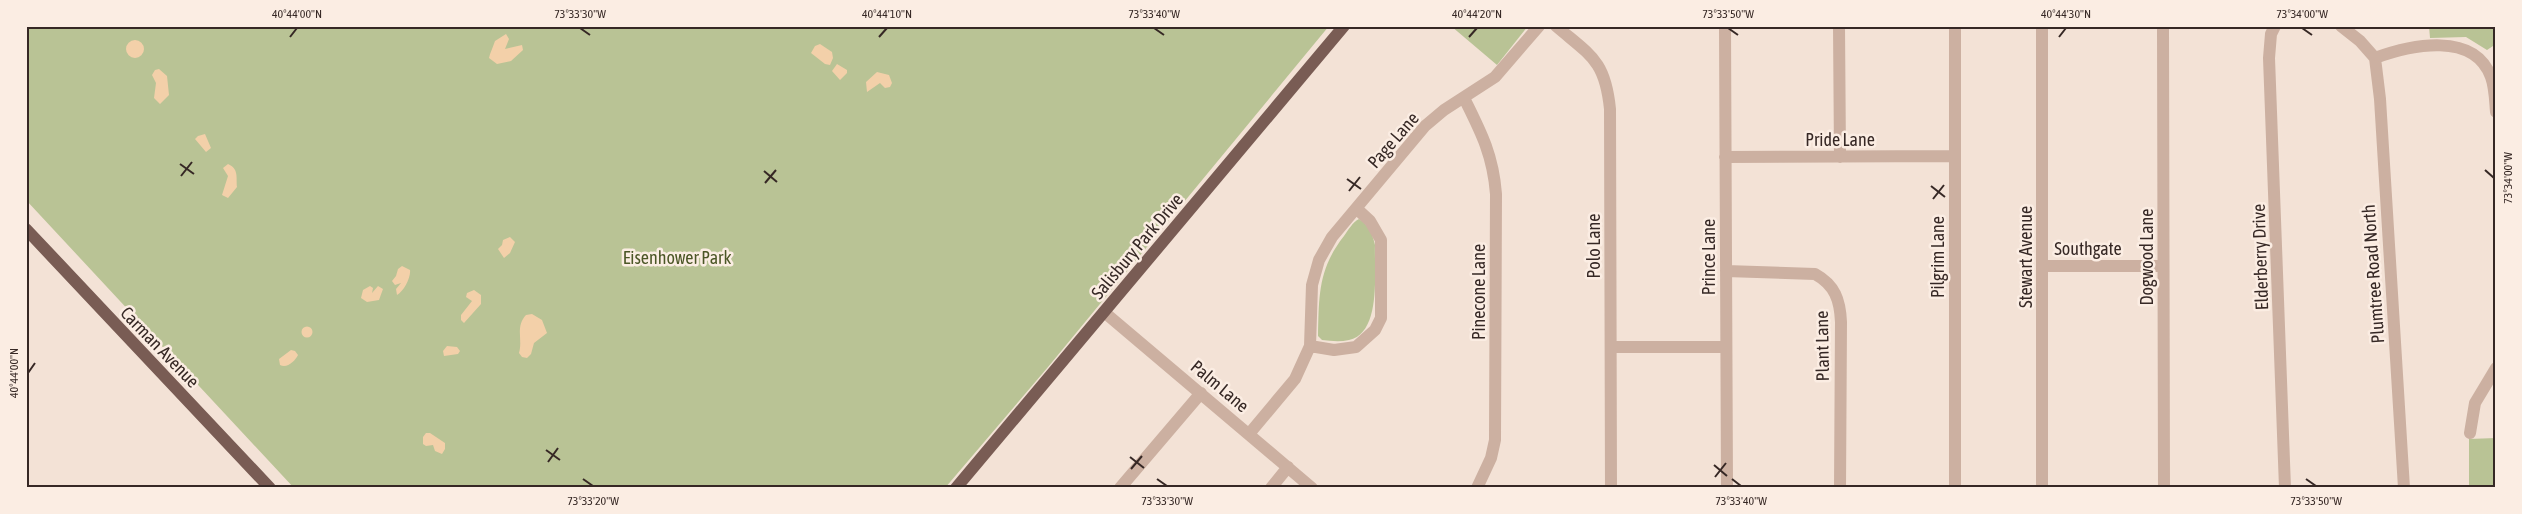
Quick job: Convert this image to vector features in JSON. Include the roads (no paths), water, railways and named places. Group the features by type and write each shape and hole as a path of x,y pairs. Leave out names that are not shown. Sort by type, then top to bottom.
{"main road":[{"name":"Salisbury Park Drive","path":"956,488 1344,26"},
{"name":"Carman Avenue","path":"26,229 270,488"}],"street":[{"name":"Page Lane","path":"1249,434 1295,379 1310,346 1312,285 1319,260 1332,237 1425,126 1444,110 1495,77 1539,26"},
{"name":"Polo Lane","path":"1556,26 1600,65 1608,84 1610,109 1611,488"},
{"name":"Prince Lane","path":"1725,26 1727,488"},
{"path":"1840,26 1840,157"},
{"name":"Pilgrim Lane","path":"1955,26 1955,488"},
{"name":"Stewart Avenue","path":"2042,26 2042,488"},
{"name":"Dogwood Lane","path":"2163,26 2164,488"},
{"name":"Elderberry Drive","path":"2275,26 2269,58 2285,488"},
{"path":"2341,26 2360,41 2375,58 2400,48 2436,46 2464,49 2484,64 2492,78 2496,112"},
{"name":"Plumtree Road North","path":"2375,58 2404,488"},
{"name":"Pinecone Lane","path":"1464,98 1486,142 1492,161 1496,194 1495,440 1491,458 1477,488"},
{"name":"Pride Lane","path":"1725,157 1954,156"},
{"path":"1310,346 1334,350 1356,347 1375,330 1381,318 1382,240 1374,225 1357,209"},
{"name":"Southgate","path":"2042,266 2163,266"},
{"name":"Plant Lane","path":"1726,272 1815,274 1828,281 1837,296 1840,322 1840,488"},
{"name":"Palm Lane","path":"1104,312 1312,488"},
{"path":"1611,346 1725,347"},
{"path":"2470,433 2475,403 2496,368"},
{"path":"1120,488 1201,393"},
{"path":"1271,488 1288,467"}],"park label":[{"name":"Eisenhower Park","path":"677,257"}]}
